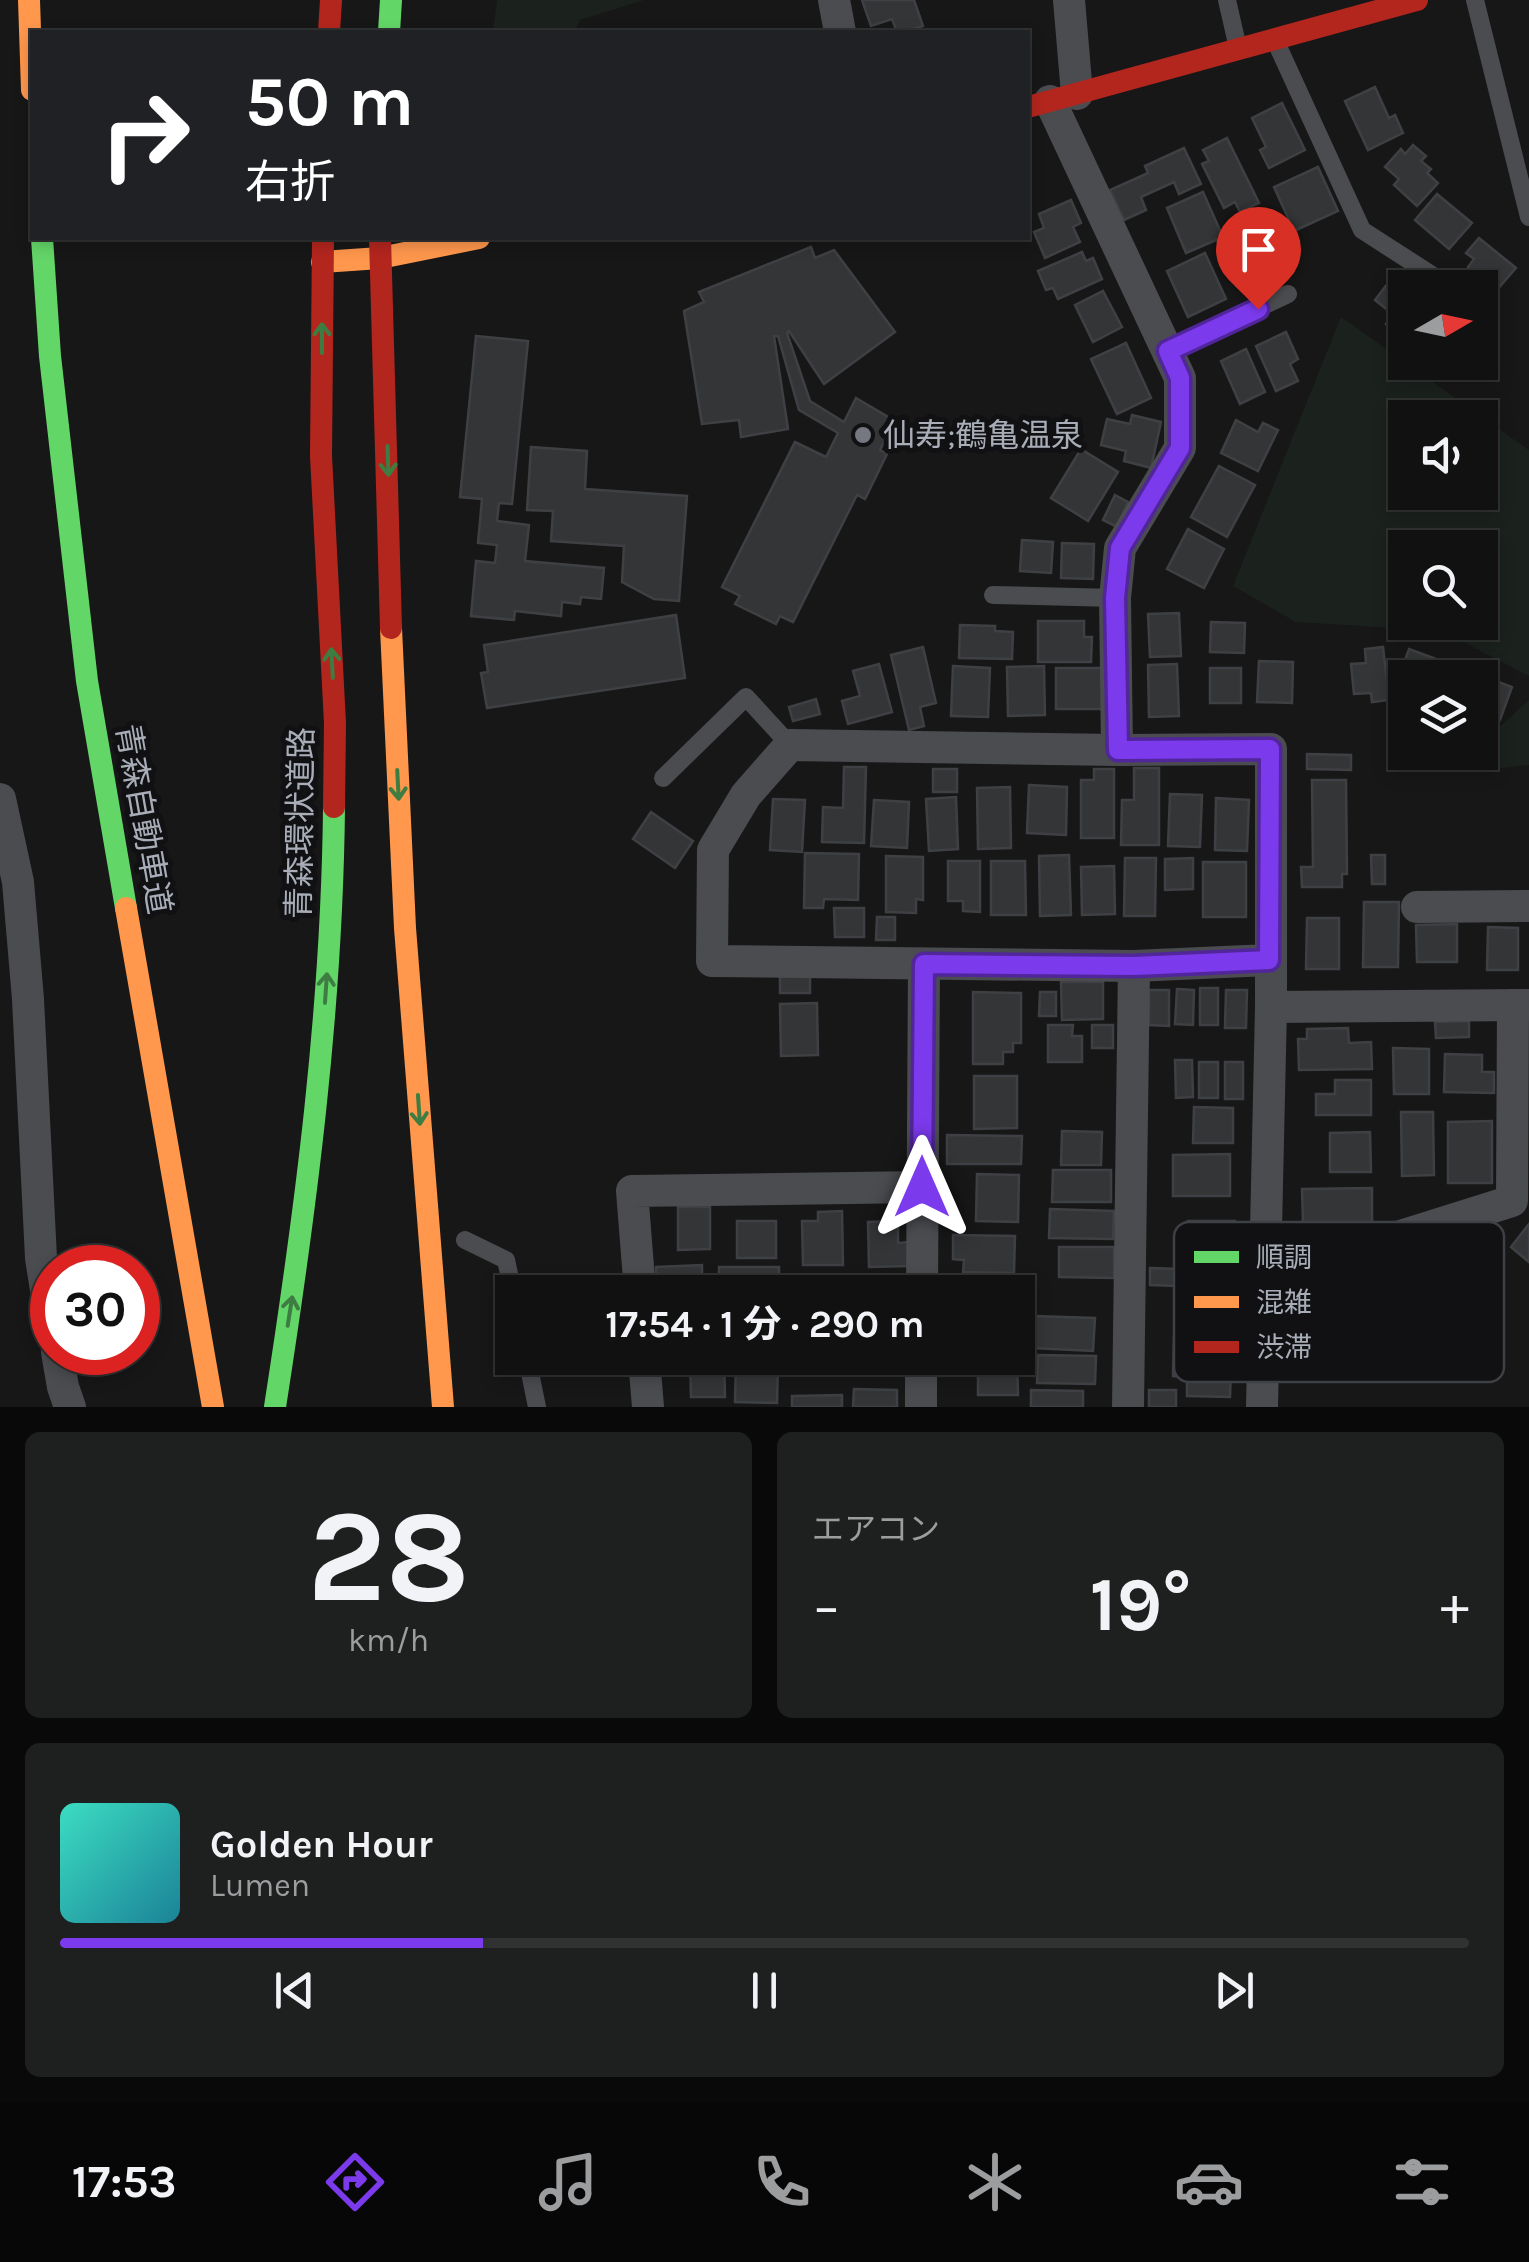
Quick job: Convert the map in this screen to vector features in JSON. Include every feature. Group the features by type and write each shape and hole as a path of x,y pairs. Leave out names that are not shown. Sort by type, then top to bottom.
{"main road":[{"path":"28,0 30,45"},
{"path":"330,30 331,0"},
{"path":"389,30 391,0"},
{"path":"1051,100 1417,0"},
{"name":"青森自動車道","path":"42,240 50,356 87,682 213,1407"},
{"name":"青森環状道路","path":"276,1407 302,1231 321,1060 333,898 335,723 321,456 323,240"},
{"path":"322,262 380,248 459,240"},
{"path":"380,248 393,688 405,928 443,1407"}],"street":[{"path":"834,0 840,30"},
{"path":"1068,0 1051,100 1180,378 1180,448 1120,548 1115,598 1118,750"},
{"path":"1265,1222 1270,1007 1270,749 790,744 746,795 713,850 712,961 1134,966 1269,960"},
{"path":"0,799 18,882 28,999 39,1245"},
{"path":"1417,907 1529,906"},
{"path":"922,1275 924,964"},
{"path":"1128,1407 1134,966"},
{"path":"1270,1007 1521,1004 1512,1201 1445,1222"},
{"path":"639,1275 632,1191 922,1187"},
{"path":"61,1375 70,1407"},
{"path":"645,1375 648,1407"},
{"path":"921,1407 922,1375"},
{"path":"1262,1382 1262,1407"}],"lane":[{"path":"1227,0 1238,50"},
{"path":"1475,0 1529,217"},
{"path":"1275,39 1362,230 1424,270"},
{"path":"1168,351 1288,294"},
{"path":"993,595 1115,598"},
{"path":"663,778 746,697 790,744"},
{"path":"466,1240 506,1260 509,1275"},
{"path":"530,1375 537,1407"}],"shaded area":[{"path":"497,0 644,0 580,20 575,30 493,30"},
{"path":"1341,317 1388,350 1388,380 1430,380 1458,400 1388,400 1388,510 1498,510 1498,428 1529,450 1529,676 1459,640 1498,640 1498,530 1388,530 1388,628 1296,622 1233,586"},
{"path":"1529,700 1529,765 1498,768 1498,728"}],"building":[{"path":"862,0 914,0 923,26 896,30 892,19 871,26"},
{"path":"1375,87 1389,118 1395,115 1403,133 1368,150 1345,101"},
{"path":"1282,103 1305,150 1269,168 1260,150 1266,147 1252,118"},
{"path":"1227,138 1259,203 1240,212 1235,202 1224,208 1202,164 1209,161 1203,150"},
{"path":"1413,145 1426,156 1421,161 1431,169 1427,173 1438,183 1417,206 1394,185 1399,179 1385,167 1401,149 1405,154"},
{"path":"1184,148 1201,184 1179,194 1174,182 1141,197 1146,210 1124,220 1110,190 1148,173 1145,166"},
{"path":"1318,167 1338,211 1294,231 1274,187"},
{"path":"1203,192 1223,237 1186,253 1167,208"},
{"path":"1437,194 1472,223 1449,249 1415,220"},
{"path":"1071,200 1081,223 1073,227 1080,242 1045,258 1034,232 1044,228 1039,214"},
{"path":"1270,223 1287,263 1237,286 1219,245"},
{"path":"1479,238 1516,268 1498,289 1498,270 1472,270 1468,267 1474,259 1466,253"},
{"name":"仙寿;鶴亀温泉","path":"811,247 815,258 834,250 895,332 824,384 789,331 810,401 844,422 856,398 895,421 880,450 887,454 865,499 857,495 793,622 780,616 776,624 735,604 740,596 722,587 795,442 826,457 838,433 799,410 778,336 774,336 788,429 741,437 739,420 702,424 684,311 704,302 699,292"},
{"path":"1082,252 1086,261 1093,258 1102,279 1058,299 1053,288 1046,290 1038,271"},
{"path":"1205,253 1226,299 1188,317 1167,271"},
{"path":"1388,283 1388,310 1375,300"},
{"path":"1103,291 1122,327 1093,342 1075,305"},
{"path":"1286,332 1298,359 1290,364 1298,381 1276,391 1256,346"},
{"path":"476,336 528,341 512,504 499,503 497,521 529,525 525,561 604,568 601,599 581,597 580,604 562,602 561,616 515,611 514,620 471,616 476,561 495,563 497,545 478,543 482,499 460,497"},
{"path":"1126,343 1151,398 1117,414 1091,359"},
{"path":"1246,349 1265,392 1240,404 1221,361"},
{"path":"1132,415 1161,422 1151,468 1124,461 1126,451 1101,445 1107,419 1130,424"},
{"path":"1236,420 1258,432 1263,423 1278,430 1258,471 1221,453"},
{"path":"531,447 587,451 585,489 687,496 679,601 654,599 622,582 624,546 551,541 553,511 527,510"},
{"path":"1081,449 1118,472 1088,521 1051,498"},
{"path":"1219,466 1255,485 1227,537 1191,517"},
{"path":"1115,495 1128,502 1117,527 1103,520"},
{"path":"1188,529 1224,549 1204,588 1167,569"},
{"path":"1022,540 1053,542 1051,573 1020,571"},
{"path":"1062,543 1094,544 1093,579 1061,578"},
{"path":"1179,613 1181,656 1150,657 1148,614"},
{"path":"676,615 685,678 487,708 481,673 488,672 484,645"},
{"path":"1038,621 1084,621 1084,637 1092,637 1091,662 1038,662"},
{"path":"1211,622 1245,623 1244,653 1210,652"},
{"path":"960,625 995,626 995,631 1013,632 1012,659 959,658"},
{"path":"923,647 936,703 920,707 924,726 909,730 891,655"},
{"path":"1383,647 1388,700 1372,702 1371,693 1354,694 1351,664 1366,663 1365,649"},
{"path":"1409,649 1439,660 1405,660"},
{"path":"1259,661 1293,662 1292,703 1257,702"},
{"path":"879,664 892,712 848,724 842,701 860,696 853,671"},
{"path":"1177,664 1179,716 1149,717 1148,665"},
{"path":"953,666 990,668 988,717 951,716"},
{"path":"1044,666 1045,715 1008,716 1007,667"},
{"path":"1056,668 1103,668 1103,709 1056,709"},
{"path":"1210,668 1241,668 1241,703 1210,703"},
{"path":"1498,682 1512,687 1498,719"},
{"path":"816,699 820,714 793,721 789,707"},
{"path":"1307,754 1351,755 1351,770 1307,769"},
{"path":"844,767 866,767 864,843 822,842 823,807 843,808"},
{"path":"1134,768 1159,768 1159,845 1121,845 1122,800 1134,800"},
{"path":"933,769 957,769 957,792 933,792"},
{"path":"1094,769 1114,769 1114,838 1081,838 1081,780 1094,780"},
{"path":"1312,780 1346,780 1347,874 1342,874 1342,887 1302,887 1301,867 1313,867"},
{"path":"1029,785 1067,787 1066,835 1027,833"},
{"path":"1010,787 1011,848 978,849 977,788"},
{"path":"1170,794 1202,795 1200,847 1168,846"},
{"path":"956,797 958,849 929,851 926,799"},
{"path":"1216,798 1249,800 1247,851 1215,850"},
{"path":"773,799 805,800 802,852 770,850"},
{"path":"874,800 909,802 907,848 871,846"},
{"path":"651,812 693,841 675,868 633,839"},
{"path":"805,853 859,854 858,900 824,899 823,908 804,908"},
{"path":"1069,855 1071,915 1040,916 1039,856"},
{"path":"1371,855 1385,855 1385,884 1372,884"},
{"path":"886,856 923,857 923,900 916,899 916,913 886,912"},
{"path":"1125,858 1156,858 1155,916 1124,916"},
{"path":"1193,858 1193,889 1165,890 1165,859"},
{"path":"948,861 980,861 980,912 963,911 963,901 948,901"},
{"path":"991,861 1025,861 1026,915 991,915"},
{"path":"1203,862 1246,862 1246,917 1203,917"},
{"path":"1114,866 1115,914 1082,915 1081,867"},
{"path":"1364,902 1399,902 1398,967 1363,967"},
{"path":"834,908 864,908 864,937 835,937"},
{"path":"877,917 895,917 895,940 876,940"},
{"path":"1307,918 1339,918 1339,969 1306,969"},
{"path":"1457,924 1457,962 1417,962 1416,925"},
{"path":"1488,927 1518,928 1518,970 1487,970"},
{"path":"780,976 810,976 810,993 780,993"},
{"path":"1061,982 1103,982 1103,1019 1062,1020"},
{"path":"1200,988 1218,988 1218,1025 1200,1025"},
{"path":"1177,989 1194,990 1193,1025 1175,1024"},
{"path":"1149,990 1169,990 1169,1026 1149,1025"},
{"path":"1226,990 1247,990 1246,1028 1225,1028"},
{"path":"973,992 1021,993 1021,1043 1013,1043 1013,1052 1003,1052 1003,1064 973,1064"},
{"path":"1040,992 1056,992 1056,1016 1039,1016"},
{"path":"817,1003 818,1055 781,1056 780,1004"},
{"path":"1469,1021 1469,1037 1436,1038 1435,1022"},
{"path":"1048,1025 1073,1025 1072,1036 1082,1036 1082,1062 1048,1062"},
{"path":"1092,1025 1113,1025 1113,1048 1092,1048"},
{"path":"1348,1028 1349,1043 1371,1042 1372,1069 1299,1070 1298,1039 1307,1039 1307,1029"},
{"path":"1393,1048 1429,1049 1429,1094 1394,1094"},
{"path":"1445,1054 1482,1055 1482,1072 1494,1072 1494,1093 1444,1092"},
{"path":"1175,1060 1192,1060 1193,1097 1176,1098"},
{"path":"1199,1062 1218,1062 1218,1098 1199,1098"},
{"path":"1225,1062 1243,1062 1243,1099 1225,1099"},
{"path":"974,1076 1017,1076 1017,1128 974,1129"},
{"path":"1335,1080 1371,1080 1371,1115 1316,1115 1316,1094 1335,1094"},
{"path":"1194,1107 1233,1108 1233,1143 1193,1143"},
{"path":"1401,1112 1433,1112 1434,1175 1402,1176"},
{"path":"1492,1121 1492,1183 1448,1183 1448,1122"},
{"path":"1062,1131 1102,1132 1101,1165 1061,1165"},
{"path":"1370,1132 1371,1172 1330,1172 1330,1133"},
{"path":"947,1135 1022,1136 1021,1164 947,1164"},
{"path":"1230,1154 1230,1196 1173,1196 1173,1155"},
{"path":"1053,1170 1111,1170 1111,1202 1052,1202"},
{"path":"977,1174 1019,1175 1018,1222 976,1221"},
{"path":"1372,1188 1372,1222 1303,1222 1302,1189"},
{"path":"678,1207 710,1207 710,1249 678,1250"},
{"path":"1050,1209 1114,1211 1113,1239 1049,1238"},
{"path":"842,1211 843,1265 803,1265 802,1221 818,1221 818,1212"},
{"path":"737,1221 776,1221 776,1258 737,1258"},
{"path":"898,1221 898,1243 909,1242 909,1266 869,1267 868,1222"},
{"path":"1529,1224 1529,1262 1511,1247"},
{"path":"953,1235 1015,1236 1014,1273 963,1272 964,1260 953,1259"},
{"path":"1059,1247 1114,1247 1114,1278 1059,1277"},
{"path":"702,1265 702,1275 656,1275 656,1267"},
{"path":"719,1267 779,1267 779,1275 719,1275"},
{"path":"1150,1268 1174,1269 1174,1286 1150,1285"},
{"path":"1035,1316 1095,1318 1093,1351 1035,1348"},
{"path":"1038,1355 1096,1356 1095,1384 1037,1383"},
{"path":"690,1375 724,1375 725,1397 691,1397"},
{"path":"736,1375 778,1375 777,1403 735,1402"},
{"path":"978,1375 1017,1375 1018,1395 978,1395"},
{"path":"1187,1382 1231,1382 1230,1397 1187,1396"},
{"path":"854,1389 897,1390 897,1407 853,1407"},
{"path":"1031,1390 1083,1391 1083,1407 1031,1407"},
{"path":"1149,1390 1176,1390 1176,1407 1149,1407"},
{"path":"842,1395 842,1407 792,1407 792,1396"}],"traffic: fast":[{"path":"389,30 391,0"},
{"path":"42,240 50,356 87,681 126,908"},
{"path":"275,1407 323,1033 334,807"}],"traffic: slow":[{"path":"29,0 30,30"},
{"path":"322,262 380,258 469,240"},
{"path":"391,628 405,928 443,1407"},
{"path":"126,908 213,1407"}],"traffic: jam":[{"path":"329,30 331,0"},
{"path":"1030,106 1417,0"},
{"path":"323,240 321,456 335,723 334,807"},
{"path":"380,240 391,628"}],"place":[{"name":"仙寿;鶴亀温泉","path":"863,435"}],"route":[{"path":"922,1187 924,964 1134,966 1269,960 1270,749 1118,750 1115,598 1120,548 1180,448 1180,378 1168,351 1258,309"}]}
